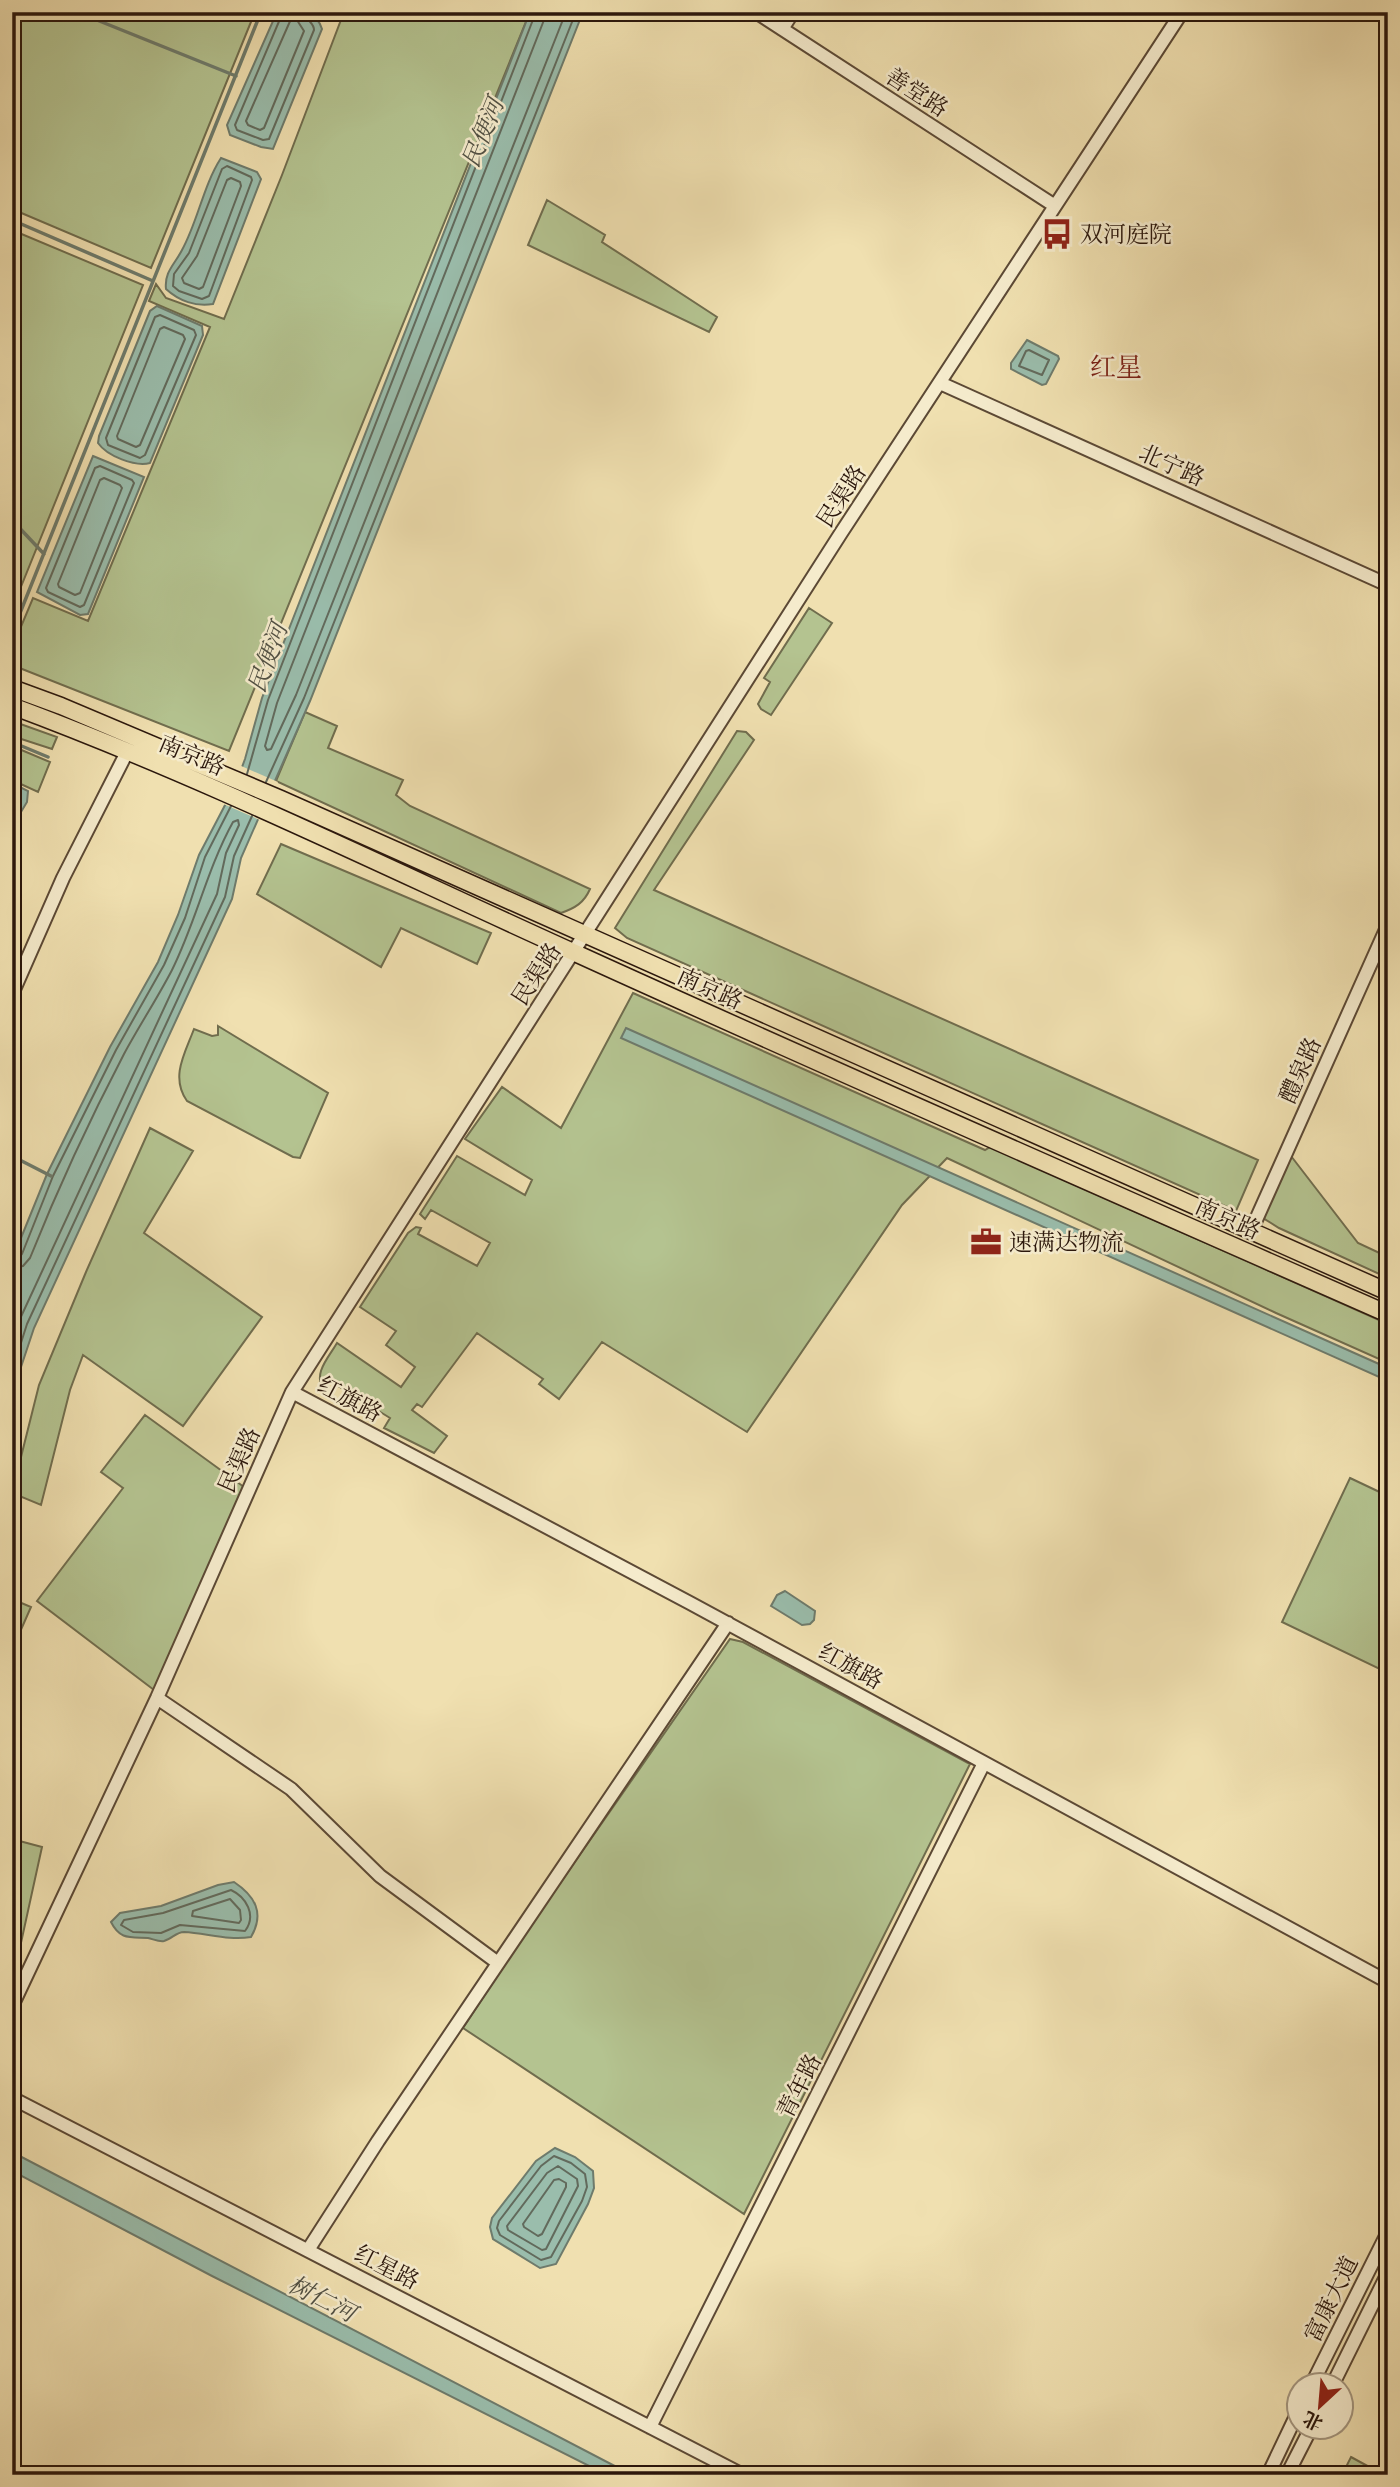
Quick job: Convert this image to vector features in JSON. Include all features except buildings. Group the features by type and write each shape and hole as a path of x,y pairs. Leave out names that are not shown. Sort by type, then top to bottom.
{"main road":[{"name":"南京路","path":"12,688 222,773 1388,1292"},
{"name":"南京路","path":"12,706 215,789 574,953 1388,1314"}],"street":[{"name":"善堂路","path":"756,12 1055,206"},
{"path":"782,29 793,12"},
{"name":"民渠路","path":"12,2006 157,1698 292,1392 940,383 1182,12"},
{"name":"北宁路","path":"940,383 1388,585"},
{"path":"12,994 63,878 127,752"},
{"name":"醴泉路","path":"1251,1231 1388,925"},
{"name":"红旗路","path":"292,1392 728,1623 1388,1982"},
{"path":"308,2250 378,2141 728,1623"},
{"path":"157,1698 290,1789 380,1876 498,1963"},
{"name":"青年路","path":"650,2427 984,1763"},
{"name":"红星路","path":"12,2098 743,2475"},
{"name":"富康大道","path":"1318,2372 1388,2232"},
{"name":"富康大道","path":"1338,2372 1388,2273"},
{"path":"1268,2475 1284,2441"},
{"path":"1287,2475 1304,2442"}],"green space":[{"path":"12,12 255,12 151,268 12,209"},
{"path":"344,12 530,12 229,751 12,665 12,648 33,598 88,621 210,327 149,301 156,284 166,298 224,319"},
{"path":"547,200 605,235 602,242 717,317 709,332 528,245"},
{"path":"12,230 143,285 12,609"},
{"path":"809,608 832,623 771,715 758,704 770,682 764,678"},
{"path":"305,712 337,726 328,748 403,780 396,795 410,806 590,889 588,894 571,909 561,913 276,781"},
{"path":"12,721 57,737 52,749 12,736"},
{"path":"737,731 746,732 754,740 654,890 1258,1160 1236,1211 627,938 615,928"},
{"path":"12,746 50,762 38,792 12,780"},
{"path":"281,844 491,933 477,964 401,928 381,967 257,894"},
{"path":"633,993 985,1150 990,1147 1388,1324 1388,1363 947,1158 902,1205 747,1432 602,1342 559,1399 539,1384 543,1379 477,1333 422,1407 417,1404 412,1410 447,1436 434,1453 384,1428 390,1418 330,1381 324,1390 321,1372 337,1343 401,1387 415,1367 386,1345 396,1331 360,1307 408,1233 416,1227 421,1228 418,1234 477,1266 490,1243 431,1210 425,1219 420,1214 457,1156 525,1195 532,1180 465,1139 502,1087 561,1128"},
{"path":"218,1026 328,1093 300,1158 293,1157 187,1101 182,1092 179,1074 194,1029 212,1036 218,1035"},
{"path":"150,1128 193,1151 144,1233 262,1317 183,1426 83,1355 70,1390 41,1505 12,1493 39,1385"},
{"path":"1291,1156 1358,1243 1388,1257 1388,1278 1263,1218"},
{"path":"145,1415 244,1487 154,1690 37,1601 123,1488 101,1472"},
{"path":"1350,1478 1388,1496 1388,1673 1282,1622"},
{"path":"12,1599 31,1607 12,1650"},
{"path":"730,1639 743,1642 970,1764 744,2214 463,2028 526,1932"},
{"path":"12,1839 42,1847 19,1952 12,1951"},
{"path":"1351,2457 1384,2475 1357,2475 1345,2469"}],"water":[{"path":"277,12 310,14 322,29 273,149 230,135 227,125"},
{"name":"民便河","path":"530,12 583,12 310,701 241,858 232,899 34,1328 12,1394 12,1260 47,1174 110,1047 158,962 199,855 235,786 262,698"},
{"path":"221,158 257,172 261,179 213,304 194,304 176,297 166,289 166,283 171,268 188,239"},
{"path":"157,306 202,326 203,335 150,463 144,464 114,456 98,443 150,311"},
{"path":"1027,340 1058,356 1059,359 1046,384 1042,385 1011,369 1011,363"},
{"path":"93,456 144,477 88,614 80,615 37,592"},
{"path":"12,783 28,791 27,802 12,827"},
{"path":"626,1028 1388,1368 1388,1381 621,1038"},
{"path":"785,1591 815,1611 814,1620 810,1624 802,1625 771,1606 777,1595"},
{"path":"234,1882 247,1893 256,1906 257,1920 251,1937 184,1932 160,1941 122,1935 111,1922 120,1913 161,1906 218,1885"},
{"path":"555,2148 575,2157 593,2171 594,2188 556,2264 540,2268 493,2239 490,2227 492,2218 536,2161"},
{"path":"12,2152 632,2475 607,2475 212,2276 12,2171"}],"pier":[{"path":"239,765 278,782 262,821 221,803"}],"waterway":[{"path":"77,12 236,76"},
{"path":"12,633 261,12"},
{"path":"12,220 153,281"},
{"path":"12,520 44,554"},
{"path":"12,742 48,757"},
{"path":"12,1156 51,1176"}],"place":[{"name":"双河庭院","path":"1057,234"},
{"name":"速满达物流","path":"986,1242"}],"district":[{"name":"红星","path":"1116,367"}],"water label":[{"name":"树仁河","path":"322,2299"}]}
